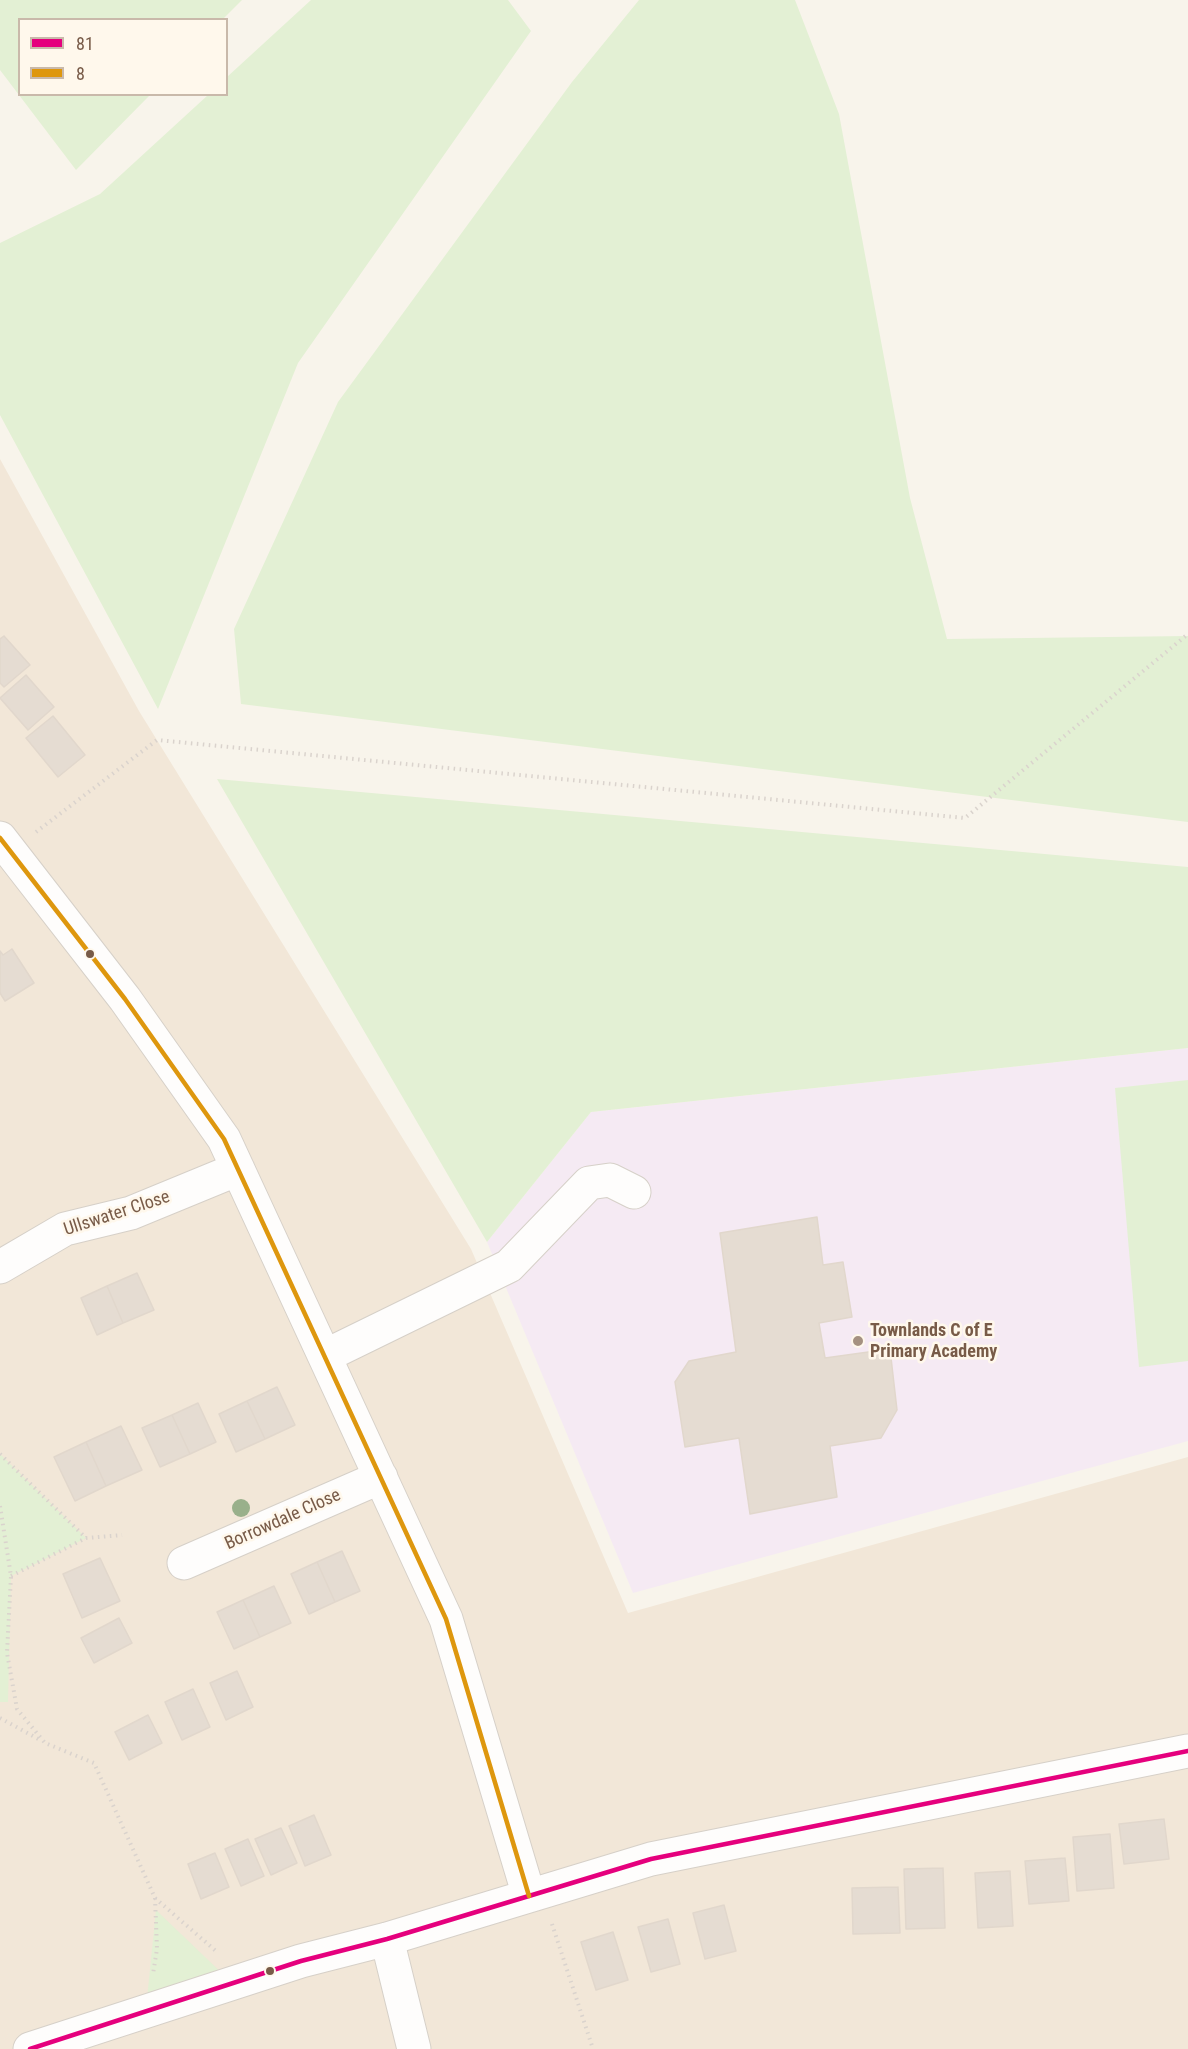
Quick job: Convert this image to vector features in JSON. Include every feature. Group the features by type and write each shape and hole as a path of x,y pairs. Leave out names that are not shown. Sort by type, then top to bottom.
{"street":[{"path":"8,859 125,999 224,1139 446,1619 529,1896"},
{"name":"Ullswater Close","path":"3,1261 65,1229 131,1213 238,1169"},
{"path":"325,1356 509,1266 589,1183 610,1180 634,1192"},
{"name":"Borrowdale Close","path":"184,1563 381,1477"},
{"path":"30,2049 250,1980 301,1961 387,1939 651,1860 1188,1751"},
{"path":"387,1939 414,2049"}],"path":[{"path":"8,859 157,740 965,818 1188,634"},
{"path":"0,1454 86,1539"},
{"path":"0,1506 11,1575 7,1653 17,1709 45,1743"},
{"path":"11,1575 86,1539 122,1535"},
{"path":"0,1718 45,1743 94,1763 156,1898 157,1949 145,2013"},
{"path":"529,1896 553,1925 592,2049"},
{"path":"156,1898 250,1980"}],"shaded area":[{"path":"0,459 139,711 471,1249 628,1613 1188,1457 1188,2049 0,2049"},
{"name":"Townlands C of E Primary Academy","path":"1188,1048 1188,1441 633,1593 487,1242 591,1112"}],"green space":[{"path":"0,0 242,0 224,18 18,18 18,94 0,70"},
{"path":"311,0 508,0 531,31 298,363 158,709 0,415 0,243 100,194 207,96 228,96 228,76"},
{"path":"639,0 795,0 839,114 910,498 947,639 1188,636 1188,822 241,704 234,629 338,402 572,82"},
{"path":"20,96 149,96 76,170"},
{"path":"217,779 1188,867 1188,1048 591,1112 487,1242"},
{"path":"1188,1080 1188,1361 1139,1367 1115,1088"},
{"path":"0,1454 86,1538 11,1576 8,1702 0,1702"},
{"path":"156,1910 229,1980 146,2009"}],"building":[{"path":"4,636 30,665 4,687 0,683 0,639"},
{"path":"26,675 54,707 28,730 0,698"},
{"path":"53,716 85,755 58,777 26,738"},
{"path":"12,949 34,983 5,1001 0,993 0,951 3,955"},
{"path":"817,1217 823,1265 843,1262 852,1317 819,1323 825,1358 890,1349 897,1410 881,1438 830,1446 837,1497 750,1514 739,1438 685,1447 675,1382 689,1361 736,1352 720,1233"},
{"path":"137,1273 154,1310 123,1323 107,1286"},
{"path":"107,1286 123,1323 97,1335 81,1298"},
{"path":"277,1387 295,1425 265,1439 247,1401"},
{"path":"247,1401 265,1439 236,1452 219,1414"},
{"path":"198,1403 216,1442 190,1454 172,1415"},
{"path":"172,1415 190,1454 160,1467 142,1428"},
{"path":"121,1426 142,1470 106,1486 86,1442"},
{"path":"86,1442 106,1486 75,1501 54,1457"},
{"path":"342,1551 360,1591 335,1602 317,1562"},
{"path":"100,1558 120,1601 82,1618 63,1574"},
{"path":"317,1562 335,1602 309,1614 291,1574"},
{"path":"274,1586 291,1623 260,1637 243,1600"},
{"path":"243,1600 260,1637 234,1649 217,1612"},
{"path":"119,1618 132,1643 94,1663 81,1638"},
{"path":"237,1671 253,1707 226,1720 210,1683"},
{"path":"193,1689 210,1727 182,1740 165,1702"},
{"path":"148,1715 162,1743 129,1760 115,1732"},
{"path":"314,1815 331,1855 305,1866 289,1826"},
{"path":"1164,1819 1169,1859 1124,1864 1119,1824"},
{"path":"281,1828 297,1863 271,1875 255,1839"},
{"path":"1110,1834 1114,1888 1077,1891 1073,1837"},
{"path":"248,1839 264,1876 241,1886 225,1849"},
{"path":"215,1853 229,1887 201,1899 188,1864"},
{"path":"1065,1858 1069,1901 1029,1904 1025,1861"},
{"path":"943,1868 945,1928 906,1929 904,1869"},
{"path":"1010,1871 1013,1926 978,1928 975,1873"},
{"path":"898,1887 900,1933 853,1934 852,1888"},
{"path":"724,1905 736,1951 705,1959 693,1913"},
{"path":"668,1919 680,1964 651,1972 638,1927"},
{"path":"613,1932 628,1980 596,1990 581,1942"}],"transit line":[{"name":"8","path":"0,838 125,999 224,1139 446,1619 529,1896"},
{"name":"81","path":"30,2049 301,1961 387,1939 651,1859 1188,1751"}],"place":[{"name":"Townlands C of E Primary Academy","path":"858,1341"}]}
